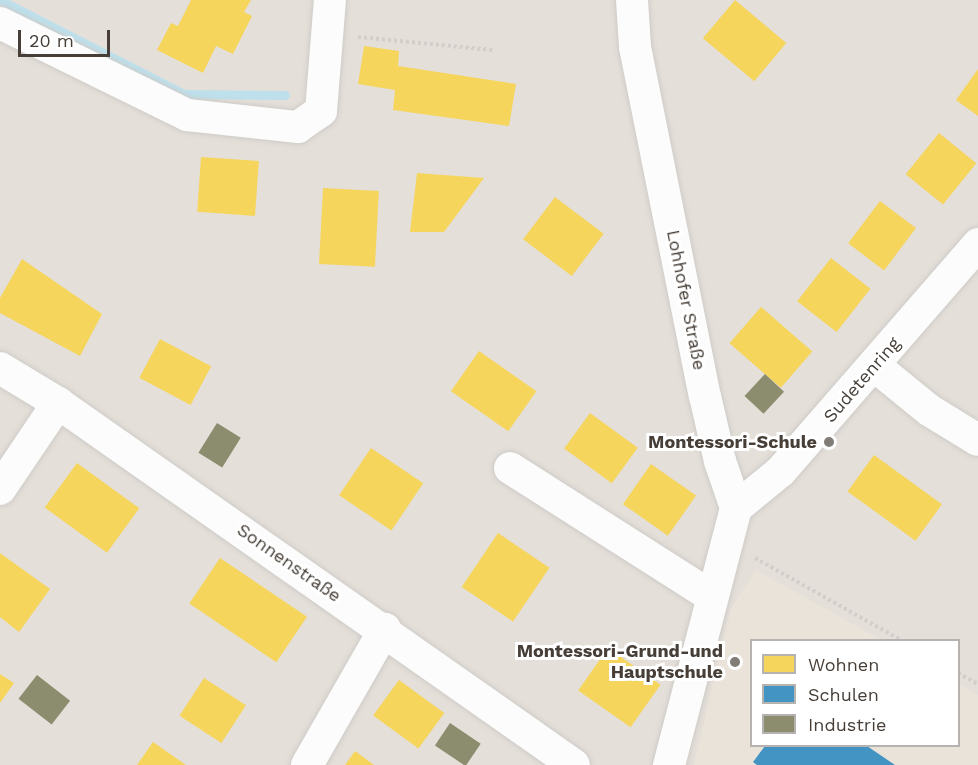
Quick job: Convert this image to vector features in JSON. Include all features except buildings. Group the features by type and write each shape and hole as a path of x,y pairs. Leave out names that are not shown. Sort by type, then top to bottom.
{"street":[{"path":"0,23 187,115 298,127 321,111 330,0"},
{"name":"Lohhofer Straße","path":"632,0 635,46 705,396 720,461 736,508"},
{"name":"Sudetenring","path":"736,508 781,471 875,366 978,244"},
{"path":"875,366 929,410 978,440"},
{"name":"Sonnenstraße","path":"0,368 58,403 384,629 574,765"},
{"path":"0,489 58,403"},
{"path":"510,468 711,596"},
{"path":"669,765 725,541 736,508"},
{"path":"307,765 384,629"}],"path":[{"path":"328,34 492,50"},
{"path":"725,541 899,639"},
{"path":"960,674 978,684"}],"shaded area":[{"path":"0,0 978,0 978,765 0,765"},
{"name":"Montessori-Grund-und Hauptschule","path":"756,570 880,639 750,639 750,747 960,747 960,685 978,695 978,765 694,765 730,610"}],"waterway":[{"path":"0,0 184,94 285,95"}],"place":[{"name":"Montessori-Schule","path":"829,442"},
{"name":"Montessori-Grund-und Hauptschule","path":"735,662"}]}
